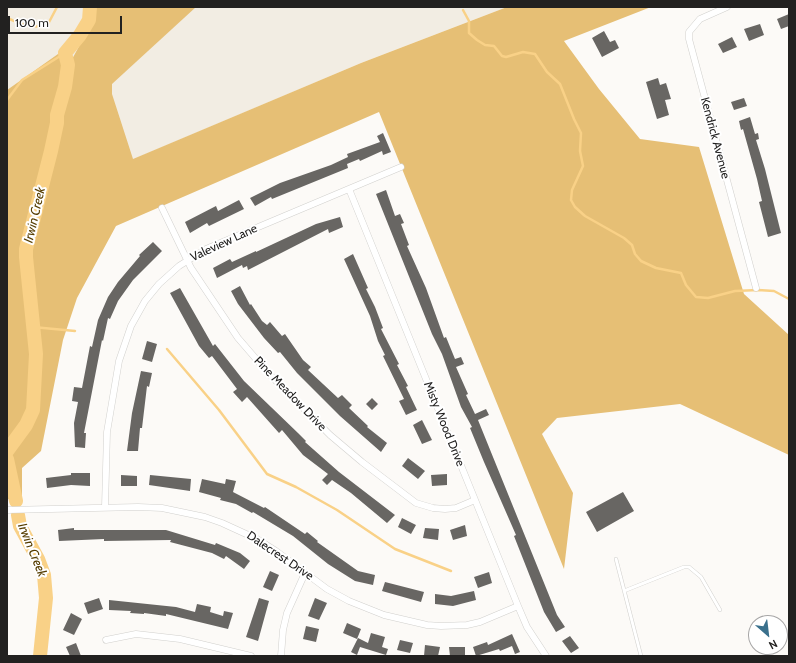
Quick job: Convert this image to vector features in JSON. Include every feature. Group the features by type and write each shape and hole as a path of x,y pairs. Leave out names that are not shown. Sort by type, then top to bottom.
{"street":[{"name":"Kendrick Avenue","path":"727,7 700,19 690,32 689,40 756,288"},
{"name":"Valeview Lane","path":"105,507 107,432 119,361 125,340 145,300 166,277 186,260 206,249 401,167"},
{"name":"Misty Wood Drive","path":"349,189 518,606 527,627 546,656"},
{"name":"Pine Meadow Drive","path":"162,208 186,260 228,326 256,360 315,421 362,462 406,497 422,505 445,509 456,508 475,500"},
{"name":"Dalecrest Drive","path":"7,510 105,507 162,508 211,519 257,539 327,589 364,609 384,616 427,625 468,625 480,622 518,606"},
{"path":"281,656 283,630 287,613 305,572"},
{"path":"106,640 136,634 180,639 251,656"}],"lane":[{"path":"616,559 641,656"},
{"path":"624,591 684,567 690,567 701,577 720,610"}],"shaded area":[{"path":"7,7 96,7 90,26 71,61 65,49 7,90"},
{"path":"96,7 196,7 112,84 112,94 133,159 361,63 507,7 651,7 564,41 599,89 640,139 699,147 744,294 789,335 789,455 680,404 557,418 542,434 573,493 564,569 379,112 116,226 77,298 63,340 41,451 22,468 22,499 7,499 7,90 65,49 71,61 90,26"},
{"path":"195,7 507,7 361,63 101,173 84,109"}],"building":[{"path":"789,14 789,26 781,29 777,19"},
{"path":"760,24 764,35 749,41 744,29"},
{"path":"604,31 610,42 615,40 619,48 602,57 592,38"},
{"path":"732,37 737,47 723,53 718,44"},
{"path":"658,78 660,85 666,83 671,99 665,100 669,115 657,119 646,82"},
{"path":"744,98 747,106 734,110 731,102"},
{"path":"750,117 755,134 758,133 759,139 756,140 781,233 768,237 759,202 762,201 757,179 743,129 741,130 739,121"},
{"path":"383,133 391,152 383,155 382,151 360,161 359,159 347,164 348,168 272,199 271,197 255,206 250,198 280,183 331,165 348,157 347,154 380,142 377,136"},
{"path":"386,190 395,216 400,214 404,223 401,224 409,245 407,246 426,288 444,338 446,337 455,359 461,357 464,364 456,367 468,394 466,395 475,414 486,409 489,415 478,420 557,615 565,627 556,632 544,612 514,536 516,535 470,428 472,427 461,407 442,354 432,334 376,194"},
{"path":"239,200 244,209 209,226 207,223 190,233 185,222 216,206 218,211"},
{"path":"340,217 343,227 329,233 328,229 248,270 247,266 243,268 242,265 217,278 213,268 230,259 232,262 316,224"},
{"path":"153,242 162,251 133,280 118,301 110,319 108,318 103,341 102,340 84,433 86,433 85,448 75,447 74,423 78,402 72,401 74,387 82,388 90,346 92,347 98,320 108,297 118,282 140,256 139,255"},
{"path":"353,254 383,328 381,329 399,364 397,365 408,386 406,387 417,410 406,415 399,401 404,399 383,356 385,355 378,341 370,316 344,259"},
{"path":"240,286 250,305 251,304 262,321 267,325 270,322 282,336 285,334 303,360 311,367 308,370 338,398 342,395 352,405 349,408 368,426 367,427 387,443 381,452 340,416 297,373 280,352 278,353 264,338 238,304 231,291"},
{"path":"180,288 213,346 215,344 244,381 306,441 305,442 339,472 395,515 387,523 351,493 332,480 327,485 322,480 328,474 303,455 282,430 279,433 247,397 242,402 233,392 237,389 212,356 209,358 199,346 170,293"},
{"path":"147,341 157,344 152,362 142,359"},
{"path":"141,371 152,373 149,387 147,386 138,451 127,451 132,413"},
{"path":"372,398 378,404 372,410 366,404"},
{"path":"422,420 432,440 422,444 413,425"},
{"path":"408,458 425,471 418,479 402,466"},
{"path":"71,473 90,473 90,486 71,485 47,488 46,478 71,475"},
{"path":"447,474 447,485 432,486 431,475"},
{"path":"121,475 137,476 137,486 121,486"},
{"path":"150,475 191,479 190,491 149,485"},
{"path":"202,479 225,484 226,479 236,481 233,492 264,508 265,507 305,534 307,532 318,541 317,542 358,571 375,575 373,585 355,581 328,564 293,536 253,512 252,513 236,504 220,500 221,498 199,492"},
{"path":"623,492 634,511 597,532 586,512"},
{"path":"402,518 416,525 411,534 398,527"},
{"path":"465,525 467,536 453,540 450,530"},
{"path":"74,528 74,530 166,530 215,545 216,543 240,553 250,561 244,569 226,556 224,559 212,553 170,542 171,540 104,541 104,539 59,541 58,530"},
{"path":"425,528 439,529 438,540 423,538"},
{"path":"270,571 279,575 272,591 263,587"},
{"path":"489,572 492,583 478,588 474,577"},
{"path":"385,582 424,592 421,602 382,591"},
{"path":"474,591 476,600 453,606 435,604 435,594 451,596"},
{"path":"99,598 103,609 88,614 84,603"},
{"path":"259,598 269,601 258,641 246,637"},
{"path":"315,598 327,603 319,620 308,616"},
{"path":"109,600 176,607 195,612 197,604 211,607 210,612 223,616 224,611 233,613 228,629 166,614 166,616 130,613 131,611 109,610"},
{"path":"71,613 82,619 74,635 63,630"},
{"path":"347,623 361,629 357,639 343,633"},
{"path":"306,626 319,629 316,642 303,639"},
{"path":"371,633 385,637 382,647 388,649 386,655 360,647 357,655 351,652 358,638 368,643"},
{"path":"512,634 520,652 515,654 512,646 500,651 499,649 476,656 473,647 487,642 488,645"},
{"path":"570,636 579,648 571,653 562,641"},
{"path":"400,640 413,643 410,653 397,650"},
{"path":"76,643 81,656 70,656 66,647"},
{"path":"425,645 440,647 438,656 424,656"},
{"path":"449,647 465,647 465,656 450,656"}],"waterway":[{"path":"7,18 24,25 41,27 47,26 57,7"},
{"name":"Irwin Creek","path":"7,451 26,425 33,410 36,354 26,249 51,151 57,123 57,115 65,87 68,65 65,53 80,35 89,20 90,7"},
{"path":"463,10 469,21 469,33 477,40 485,45 494,46 502,56 506,57 523,52 535,54 547,72 560,84 581,133 580,151 583,166 572,190 571,200 575,207 585,216 624,238 632,245 635,254 641,261 656,268 681,273 686,285 696,297 708,298 735,291 758,290 774,291 789,299"},
{"path":"7,100 22,80 65,53"},
{"path":"33,327 75,331"},
{"path":"167,349 219,410 267,474 296,487 337,510 395,549 451,571"},
{"name":"Irwin Creek","path":"7,459 16,501"},
{"name":"Irwin Creek","path":"18,515 20,526 38,559 44,575 46,598 40,656"}]}
